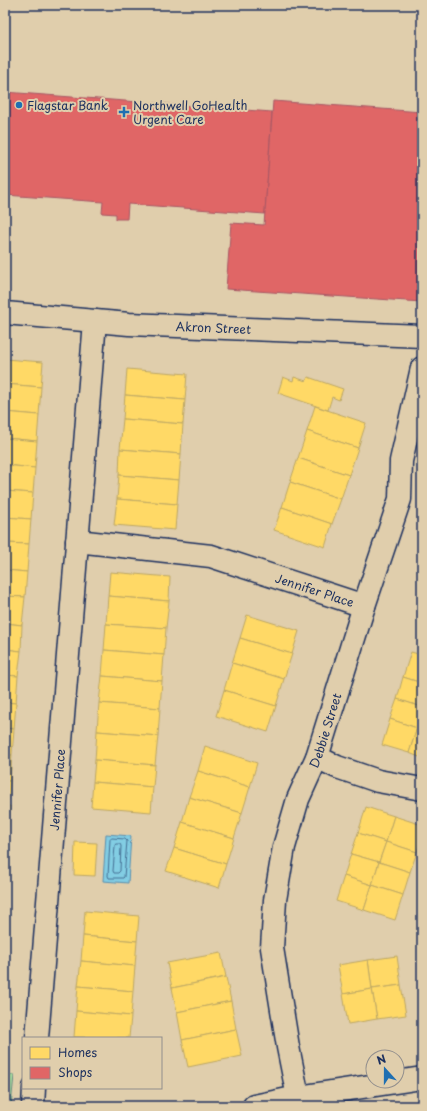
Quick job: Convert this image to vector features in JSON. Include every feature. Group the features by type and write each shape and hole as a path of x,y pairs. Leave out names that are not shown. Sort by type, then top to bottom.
{"street":[{"name":"Akron Street","path":"5,313 129,324 422,336"},
{"name":"Jennifer Place","path":"37,1037 95,321"},
{"name":"Debbie Street","path":"298,1097 288,1047 272,948 275,900 284,846 298,799 317,757 364,606 400,498 401,461 422,368"},
{"name":"Jennifer Place","path":"77,541 211,556 364,606"},
{"path":"317,757 337,767 378,781 422,789"},
{"path":"254,1106 298,1097 422,1078"},
{"path":"33,1106 34,1089"}],"green space":[{"path":"5,1075 14,1075 11,1106 5,1106"}],"water":[{"path":"106,834 131,836 128,883 103,881"}],"building: Homes":[{"path":"5,359 43,362 41,387 5,384"},
{"path":"127,369 187,374 185,400 125,395"},
{"path":"283,377 293,381 294,377 306,381 308,377 343,389 339,400 332,397 328,410 278,393"},
{"path":"5,384 41,387 39,415 5,412"},
{"path":"125,395 185,400 183,424 123,419"},
{"path":"315,406 366,423 358,448 307,431"},
{"path":"5,412 39,415 37,441 5,438"},
{"path":"123,419 183,424 181,454 120,449"},
{"path":"307,431 358,448 349,475 298,458"},
{"path":"5,438 37,441 35,468 5,465"},
{"path":"120,449 181,454 179,480 119,475"},
{"path":"298,458 349,475 341,499 290,482"},
{"path":"5,465 35,468 33,493 5,491"},
{"path":"119,475 179,480 177,504 117,499"},
{"path":"290,482 341,499 332,524 282,507"},
{"path":"5,491 33,493 31,519 5,517"},
{"path":"117,499 177,504 175,530 114,525"},
{"path":"282,507 332,524 325,547 274,530"},
{"path":"5,517 31,519 29,544 5,543"},
{"path":"5,543 29,544 27,572 5,570"},
{"path":"5,570 27,572 25,597 5,596"},
{"path":"110,572 170,577 169,601 108,596"},
{"path":"5,596 25,597 22,625 5,623"},
{"path":"108,596 169,601 166,628 106,624"},
{"path":"247,615 299,631 292,654 240,638"},
{"path":"5,623 22,625 21,651 5,649"},
{"path":"106,624 166,628 164,655 104,650"},
{"path":"240,638 292,654 284,679 232,663"},
{"path":"5,649 21,651 18,676 5,675"},
{"path":"104,650 164,655 162,681 102,676"},
{"path":"411,652 422,655 422,683 403,677"},
{"path":"232,663 284,679 276,706 224,690"},
{"path":"5,675 18,676 16,703 5,702"},
{"path":"102,676 162,681 160,708 99,703"},
{"path":"403,677 422,683 422,707 397,699"},
{"path":"224,690 276,706 268,732 216,716"},
{"path":"397,699 422,707 422,713 417,728 390,719"},
{"path":"5,702 16,703 14,729 5,728"},
{"path":"99,703 160,708 158,736 97,731"},
{"path":"422,713 422,729 417,728"},
{"path":"390,719 417,728 409,753 382,745"},
{"path":"5,728 14,729 12,755 5,755"},
{"path":"417,728 422,729 422,758 409,753"},
{"path":"97,731 158,736 155,765 95,760"},
{"path":"205,746 257,763 250,787 198,771"},
{"path":"5,755 12,755 10,781 5,781"},
{"path":"95,760 155,765 153,787 93,782"},
{"path":"198,771 250,787 242,813 189,797"},
{"path":"5,781 10,781 8,807 5,806"},
{"path":"93,782 153,787 151,812 91,807"},
{"path":"189,797 242,813 234,838 182,822"},
{"path":"5,806 10,806 8,833 5,833"},
{"path":"366,807 394,816 386,842 358,833"},
{"path":"394,816 422,825 422,836 417,852 386,842"},
{"path":"182,822 234,838 226,864 174,848"},
{"path":"5,833 8,833 5,858"},
{"path":"358,833 386,842 379,862 351,854"},
{"path":"75,842 97,843 95,876 74,875"},
{"path":"386,842 417,852 410,872 379,862"},
{"path":"174,848 226,864 219,888 166,871"},
{"path":"351,854 379,862 372,885 344,876"},
{"path":"379,862 410,872 403,895 372,885"},
{"path":"344,876 372,885 364,910 336,901"},
{"path":"372,885 403,895 395,920 364,910"},
{"path":"85,911 139,916 137,941 83,936"},
{"path":"83,936 137,941 135,966 81,961"},
{"path":"221,953 226,977 172,988 167,963"},
{"path":"397,956 401,985 372,989 368,960"},
{"path":"368,960 372,989 343,994 338,965"},
{"path":"81,961 135,966 133,991 78,986"},
{"path":"226,977 231,1001 177,1012 172,988"},
{"path":"401,985 406,1015 377,1019 372,989"},
{"path":"78,986 133,991 131,1016 76,1011"},
{"path":"372,989 377,1019 348,1024 343,994"},
{"path":"231,1001 236,1029 182,1040 177,1012"},
{"path":"76,1011 131,1016 129,1037 74,1037"},
{"path":"236,1029 242,1056 188,1067 182,1040"}],"building: Shops":[{"path":"5,92 272,112 265,214 128,204 127,219 116,219 116,214 102,213 103,202 5,195"},
{"path":"273,101 422,112 422,302 226,289 231,223 264,225"}],"place":[{"name":"Flagstar Bank","path":"19,105"},
{"name":"Northwell GoHealth Urgent Care","path":"124,112"}]}
